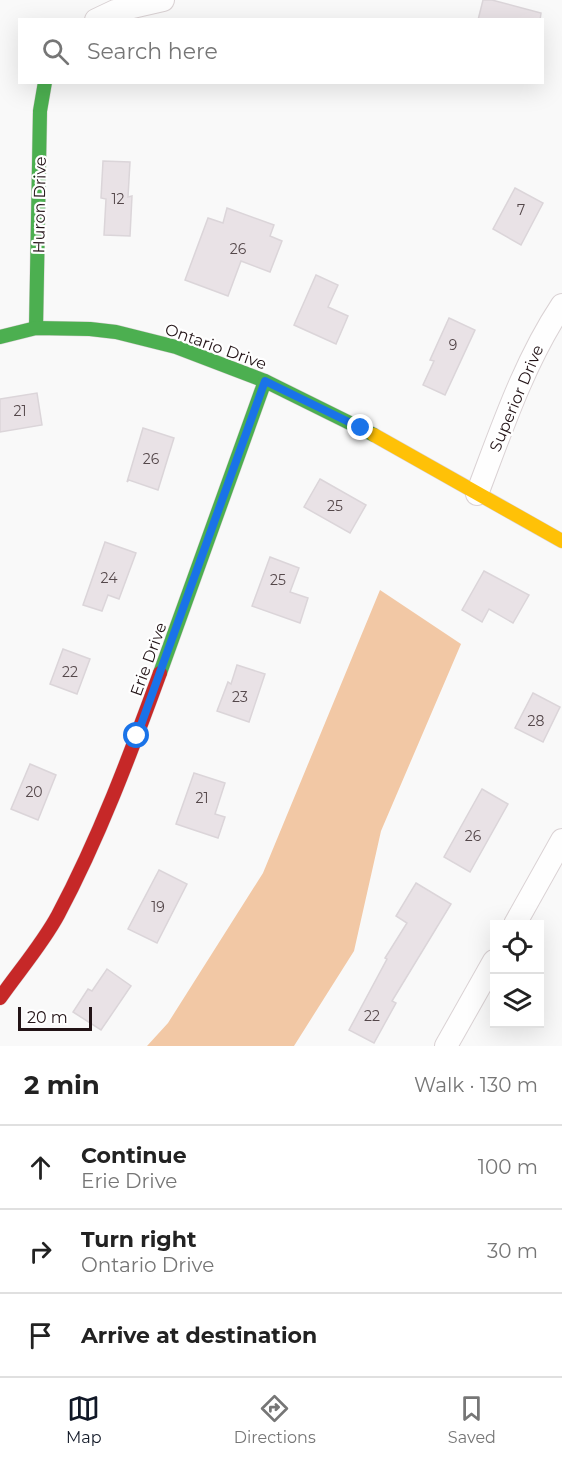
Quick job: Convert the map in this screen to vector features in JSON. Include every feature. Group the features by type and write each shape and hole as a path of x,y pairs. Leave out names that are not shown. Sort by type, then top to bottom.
{"street":[{"path":"100,18 115,11 163,0"},
{"name":"Huron Drive","path":"36,328 40,111 45,84"},
{"name":"Superior Drive","path":"477,494 510,407 548,326 562,305"},
{"name":"Ontario Drive","path":"0,337 36,328 90,329 144,338 176,347 265,381 361,428 562,541"},
{"name":"Erie Drive","path":"0,998 57,917 97,834 137,736 265,381"},
{"path":"517,920 562,840"},
{"path":"446,1046 490,970"}],"shaded area":[{"path":"380,590 461,644 381,831 354,951 294,1046 147,1046 168,1023 263,873"}],"building":[{"path":"483,0 492,0 541,13 540,18 478,18"},
{"path":"103,161 130,162 128,197 132,196 130,236 104,235 106,199 101,198"},
{"path":"515,188 543,203 521,245 493,229"},
{"path":"227,208 274,225 270,236 282,241 270,272 241,261 228,296 185,280 208,218 223,223"},
{"path":"316,275 338,285 328,307 348,316 336,344 294,325"},
{"path":"449,318 475,330 445,395 423,385 434,361 430,360"},
{"path":"37,393 42,425 0,432 0,399"},
{"path":"143,428 174,438 158,490 129,480 127,482"},
{"path":"320,479 366,505 350,533 304,507"},
{"path":"105,542 136,553 119,599 108,595 102,611 83,605"},
{"path":"270,557 299,568 290,592 308,598 300,623 252,606"},
{"path":"484,571 529,595 513,623 489,609 482,622 462,610"},
{"path":"63,649 90,659 77,694 50,684"},
{"path":"237,665 265,674 249,722 217,711 228,682 231,684"},
{"path":"533,693 560,707 543,742 515,728"},
{"path":"30,764 56,775 38,820 11,809"},
{"path":"194,773 225,783 215,814 225,817 218,838 176,824"},
{"path":"482,789 508,804 470,872 444,857"},
{"path":"159,870 187,884 157,943 128,929"},
{"path":"416,883 451,904 392,1001 396,1003 374,1043 349,1030 387,959 385,958 407,923 396,916"},
{"path":"107,969 131,986 101,1030 73,1012 88,989 92,991"}],"traffic: fast":[{"path":"36,328 40,111 45,84"},
{"path":"0,337 36,328 90,329 116,332 176,347 265,381 374,435"},
{"path":"160,673 265,381"}],"traffic: slow":[{"path":"374,435 562,541"}],"traffic: jam":[{"path":"0,998 45,936 73,886 113,796 160,673"}],"route":[{"path":"137,736 265,381 361,428"}]}
